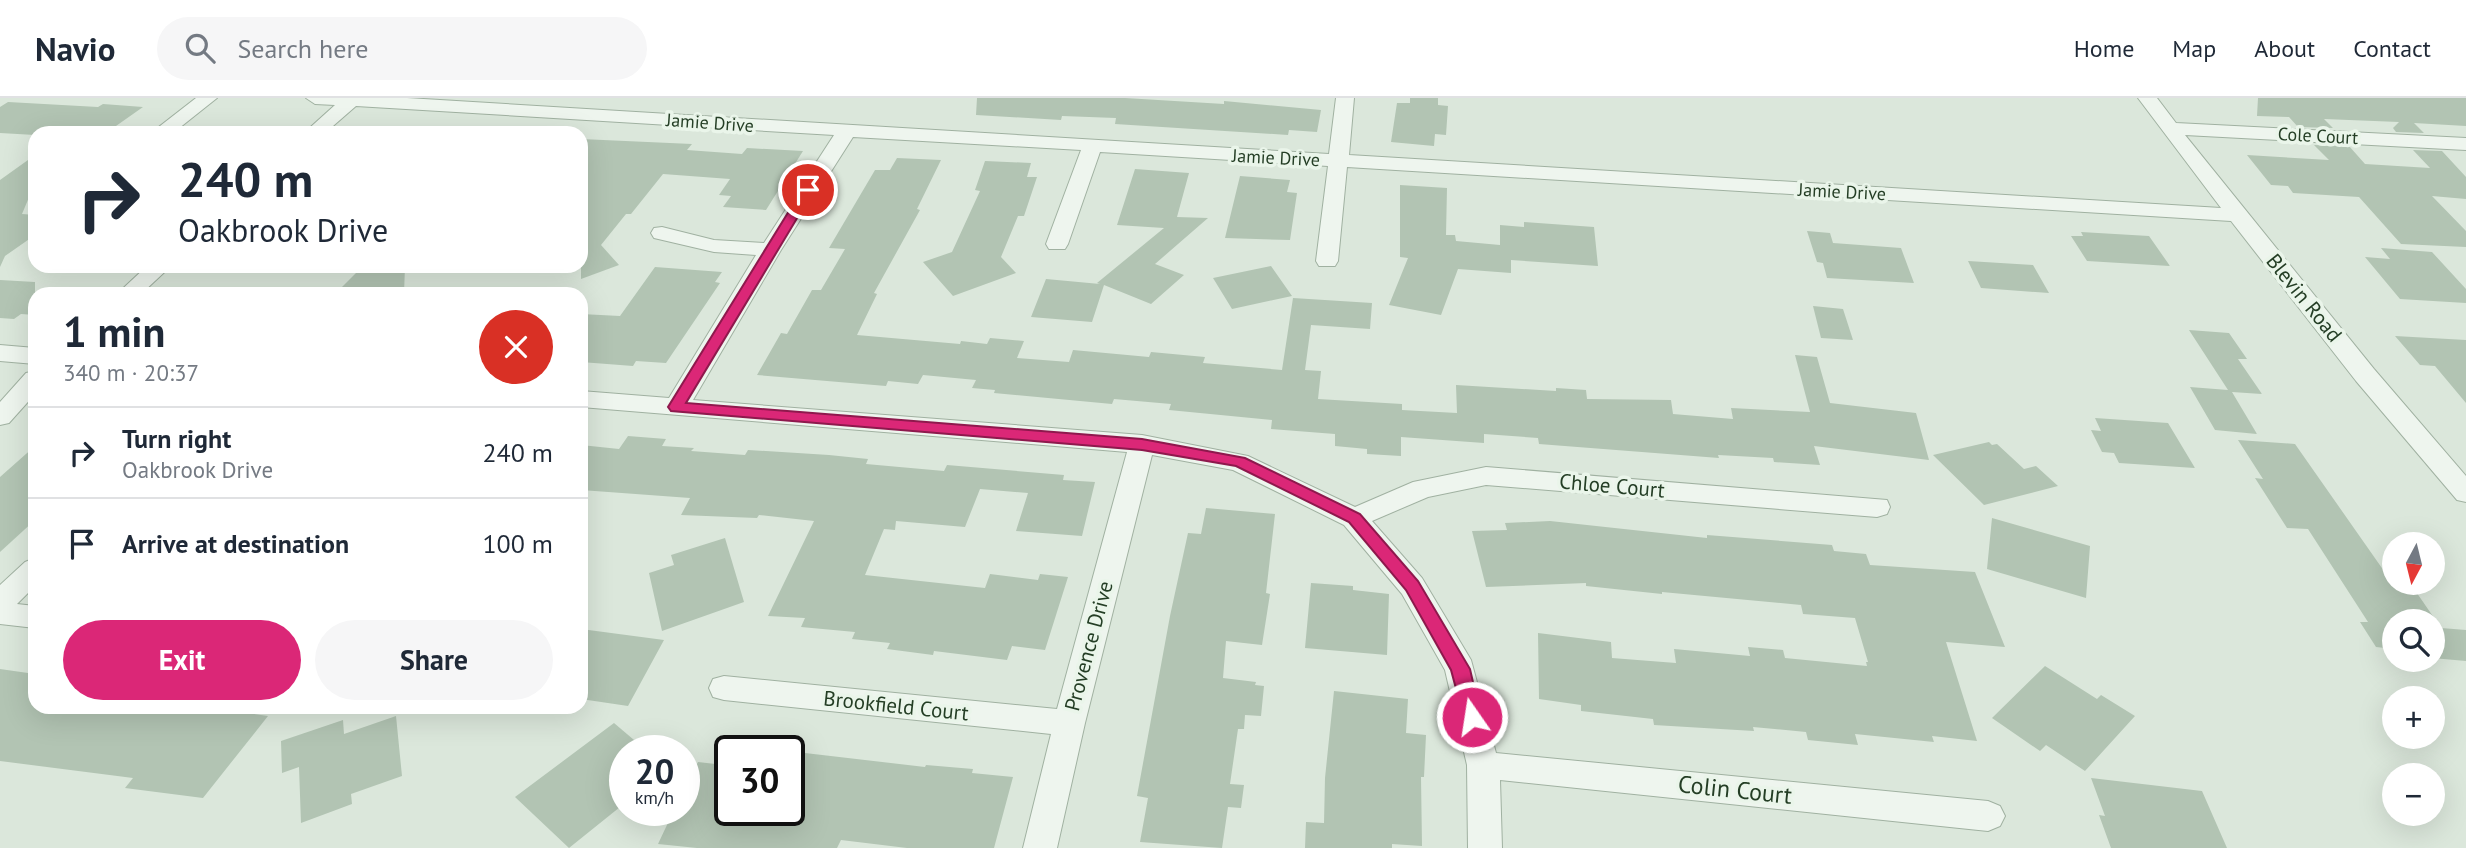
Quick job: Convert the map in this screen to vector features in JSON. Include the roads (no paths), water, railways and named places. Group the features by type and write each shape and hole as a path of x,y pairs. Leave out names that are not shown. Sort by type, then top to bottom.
{"street":[{"path":"170,126 208,98"},
{"name":"Jamie Drive","path":"315,98 2237,215"},
{"path":"1327,261 1345,98"},
{"name":"Blevin Road","path":"2147,98 2365,375 2454,463 2466,493"},
{"path":"321,126 353,99"},
{"name":"Cole Court","path":"2170,128 2466,144"},
{"path":"676,407 770,250 846,131"},
{"path":"1057,243 1092,147"},
{"path":"662,233 714,246 770,250"},
{"path":"136,287 152,273"},
{"path":"0,353 28,355"},
{"path":"0,396 28,376"},
{"path":"0,417 28,387"},
{"path":"588,400 1142,444 1239,461 1354,518 1412,586 1460,669 1483,765 1485,848"},
{"name":"Provence Drive","path":"1040,848 1069,723 1142,444"},
{"name":"Chloe Court","path":"1354,518 1422,489 1486,476 1877,507"},
{"path":"0,602 28,576"},
{"path":"0,613 28,616"},
{"name":"Brookfield Court","path":"724,688 1069,723"},
{"name":"Colin Court","path":"1483,765 1988,816"}]}
